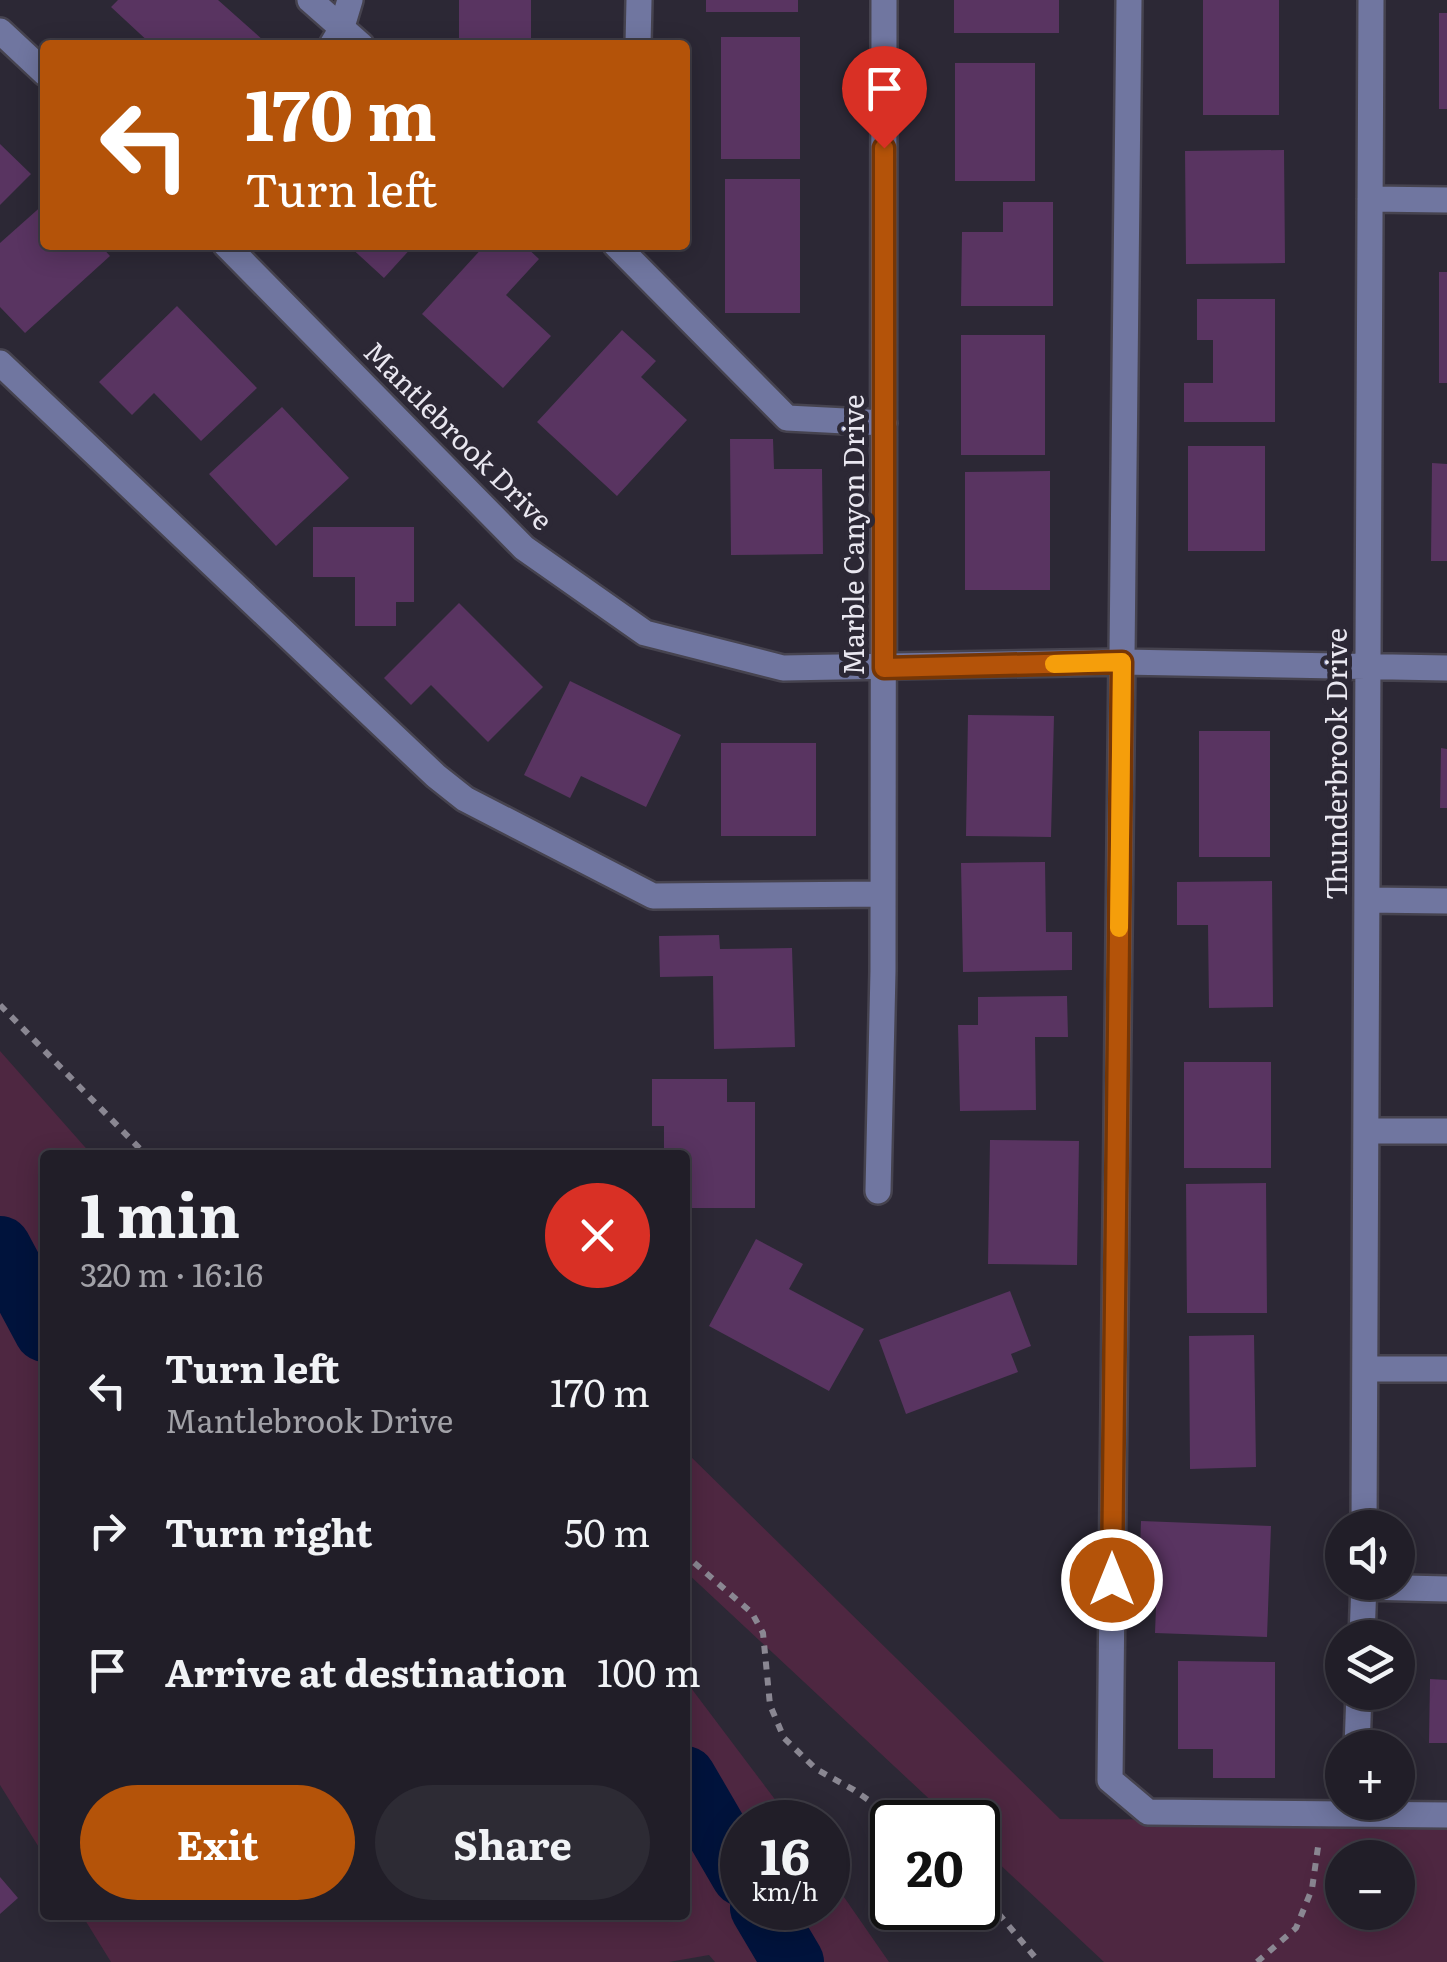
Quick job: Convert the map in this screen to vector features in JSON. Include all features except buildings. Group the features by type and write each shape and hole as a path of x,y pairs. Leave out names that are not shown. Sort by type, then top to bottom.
{"street":[{"path":"310,0 345,40"},
{"path":"345,40 350,0"},
{"path":"638,0 638,40"},
{"name":"Marble Canyon Drive","path":"878,1190 884,894 884,0"},
{"path":"1130,0 1110,1780 1148,1812 1325,1809"},
{"name":"Thunderbrook Drive","path":"1364,1510 1371,0"},
{"path":"0,31 40,69"},
{"path":"1370,199 1447,200"},
{"name":"Mantlebrook Drive","path":"231,250 524,548 645,633 783,668 1122,662 1447,668"},
{"path":"621,250 787,418 884,423"},
{"path":"0,363 465,800 652,896 884,894"},
{"path":"1366,900 1447,901"},
{"path":"1366,1131 1447,1130"},
{"path":"1365,1368 1447,1369"},
{"path":"1415,1587 1447,1589"},
{"path":"1415,1813 1447,1815"}],"path":[{"path":"0,1005 141,1150"},
{"path":"690,1556 705,1574 752,1613 763,1633 770,1704 784,1738 816,1769 870,1801"},
{"path":"1256,1962 1296,1928 1312,1889 1321,1827 1333,1820"},
{"path":"1000,1916 1040,1962"}],"shaded area":[{"path":"0,1051 88,1150 40,1150 40,1849 0,1785"},
{"path":"690,1456 1060,1819 1447,1821 1447,1962 1104,1962 1000,1865 1000,1800 930,1800 690,1576"},
{"path":"690,1687 775,1800 720,1800 720,1930 850,1930 850,1906 889,1962 715,1962 709,1955 669,1962 111,1962 85,1920 690,1920"}],"waterway":[{"path":"0,1247 40,1322"},
{"path":"690,1786 720,1837"},
{"path":"774,1930 793,1962"}],"slow traffic":[{"path":"1054,664 1122,662 1119,928"}],"route":[{"path":"884,148 884,668 1122,662 1112,1580"}]}
